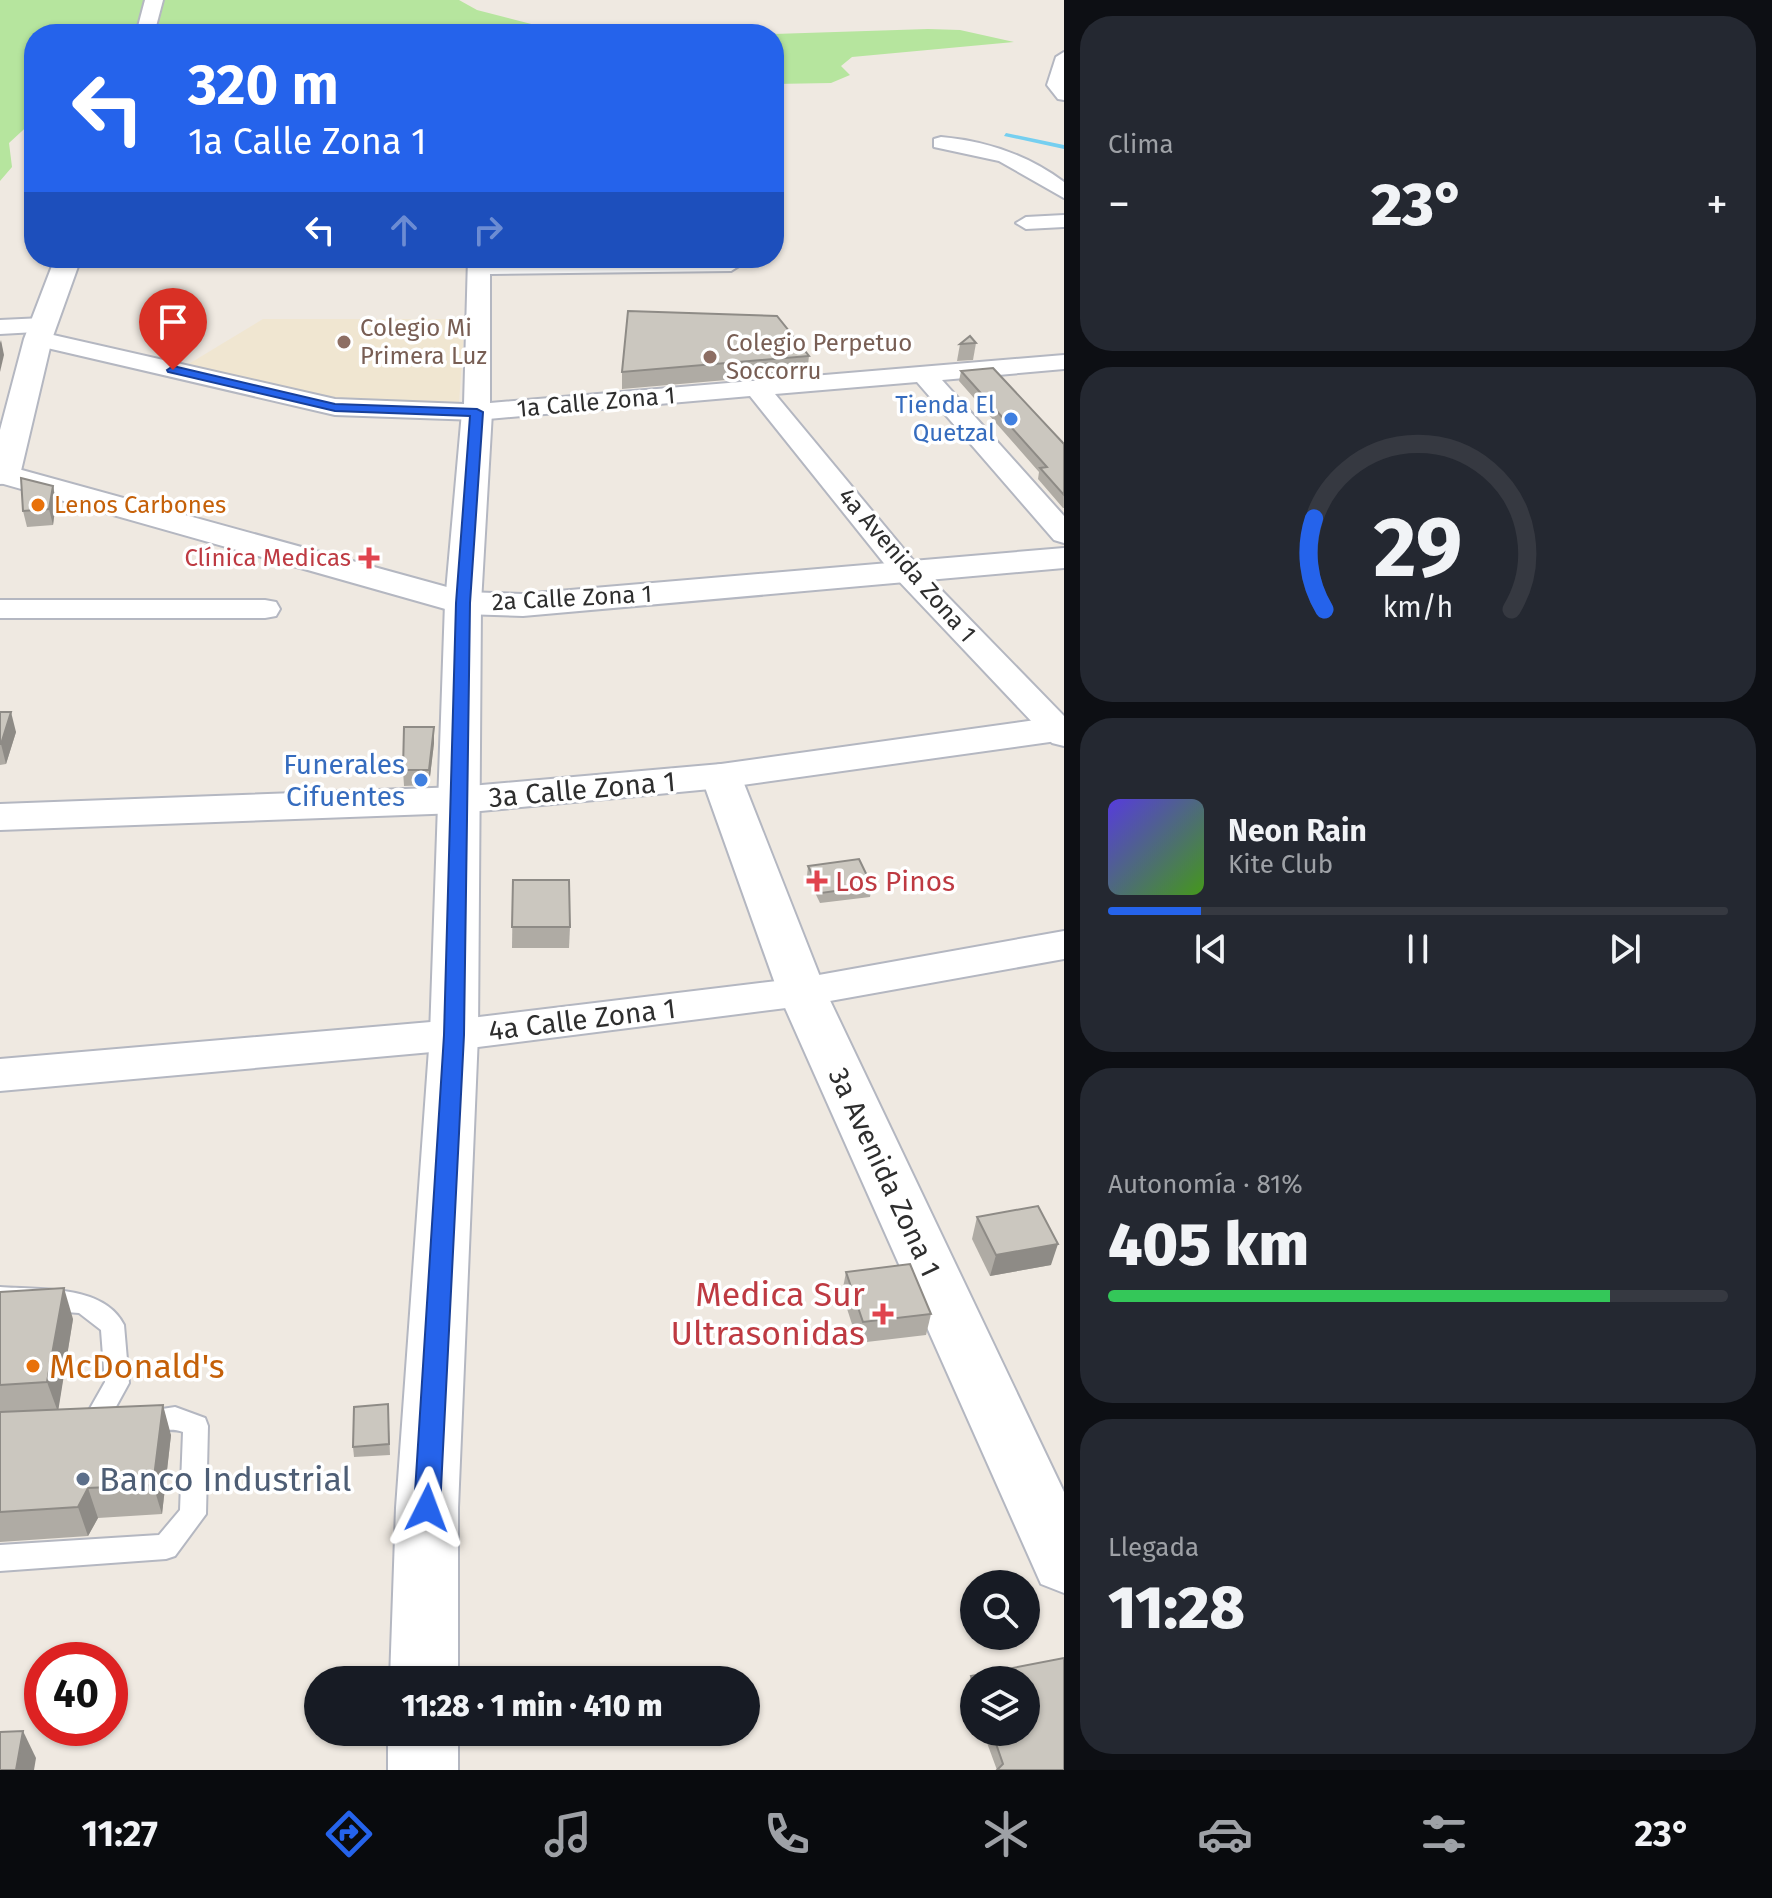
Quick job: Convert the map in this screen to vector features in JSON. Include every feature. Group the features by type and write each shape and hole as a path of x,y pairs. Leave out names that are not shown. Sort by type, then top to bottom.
{"street":[{"path":"148,24 154,0"},
{"path":"1064,57 1056,85 1064,95"},
{"path":"941,143 970,144 1005,157 1044,175 1064,192"},
{"path":"1026,223 1064,221"},
{"path":"1,478 40,332 64,268"},
{"path":"424,1666 427,1508 454,1035 463,603 477,412 478,268"},
{"name":"1a Calle Zona 1","path":"0,327 40,332 335,407 477,412 1064,362"},
{"path":"924,375 1064,534"},
{"name":"4a Avenida Zona 1","path":"757,388 906,571 1062,731"},
{"name":"2a Calle Zona 1","path":"1,478 463,603 523,605 1064,558"},
{"path":"0,609 265,609"},
{"name":"3a Calle Zona 1","path":"0,817 459,800 721,776 1062,731"},
{"name":"3a Avenida Zona 1","path":"721,776 802,992 1064,1562"},
{"name":"4a Calle Zona 1","path":"0,1075 454,1035 802,992 1064,945"},
{"path":"423,1746 423,1770"}],"lane":[{"path":"0,1297 84,1304 112,1325 117,1383 92,1426"},
{"path":"0,1558 166,1547 193,1514 196,1426 175,1418 61,1427"}],"shaded area":[{"name":"Colegio Mi Primera Luz","path":"263,319 465,319 459,403 342,403 187,365"}],"green space":[{"path":"0,0 459,0 477,10 531,24 24,24 24,129 9,143 12,167 0,181"},
{"path":"960,30 1014,42 852,57 841,66 850,75 831,83 784,84 784,34"}],"building":[{"path":"628,311 777,316 809,356 622,372"},
{"path":"970,336 976,343 960,344"},
{"path":"993,368 1064,444 1064,495 1040,468 1047,467 961,371"},
{"path":"21,478 53,486 49,509 23,511"},
{"path":"0,712 11,712 1,744 0,744"},
{"path":"404,727 434,727 429,770 403,770"},
{"path":"859,859 872,886 821,893 808,866"},
{"path":"513,880 569,880 570,927 512,927"},
{"path":"1038,1206 1058,1244 996,1255 977,1217"},
{"path":"910,1264 931,1314 863,1322 846,1272"},
{"path":"64,1288 47,1382 0,1385 0,1292"},
{"path":"388,1404 389,1444 353,1447 354,1407"},
{"path":"163,1405 153,1485 88,1488 78,1507 0,1512 0,1412"},
{"path":"1064,1658 1064,1770 997,1770 1003,1764 997,1746 1040,1746 1040,1666 1023,1666"},
{"path":"23,1731 16,1770 0,1770 0,1732"}],"waterway":[{"path":"1006,135 1064,147"}],"place":[{"name":"Colegio Mi Primera Luz","path":"344,342"},
{"name":"Colegio Perpetuo Soccorru","path":"710,357"},
{"name":"Tienda El Quetzal","path":"1011,419"},
{"name":"Lenos Carbones","path":"38,505"},
{"name":"Clínica Medicas","path":"369,558"},
{"name":"Funerales Cifuentes","path":"421,780"},
{"name":"Los Pinos","path":"817,881"},
{"name":"Medica Sur Ultrasonidas","path":"883,1314"},
{"name":"McDonald's","path":"33,1366"},
{"name":"Banco Industrial","path":"83,1479"}],"route":[{"path":"173,370 335,407 477,412 463,603 454,1035 427,1508"}]}
